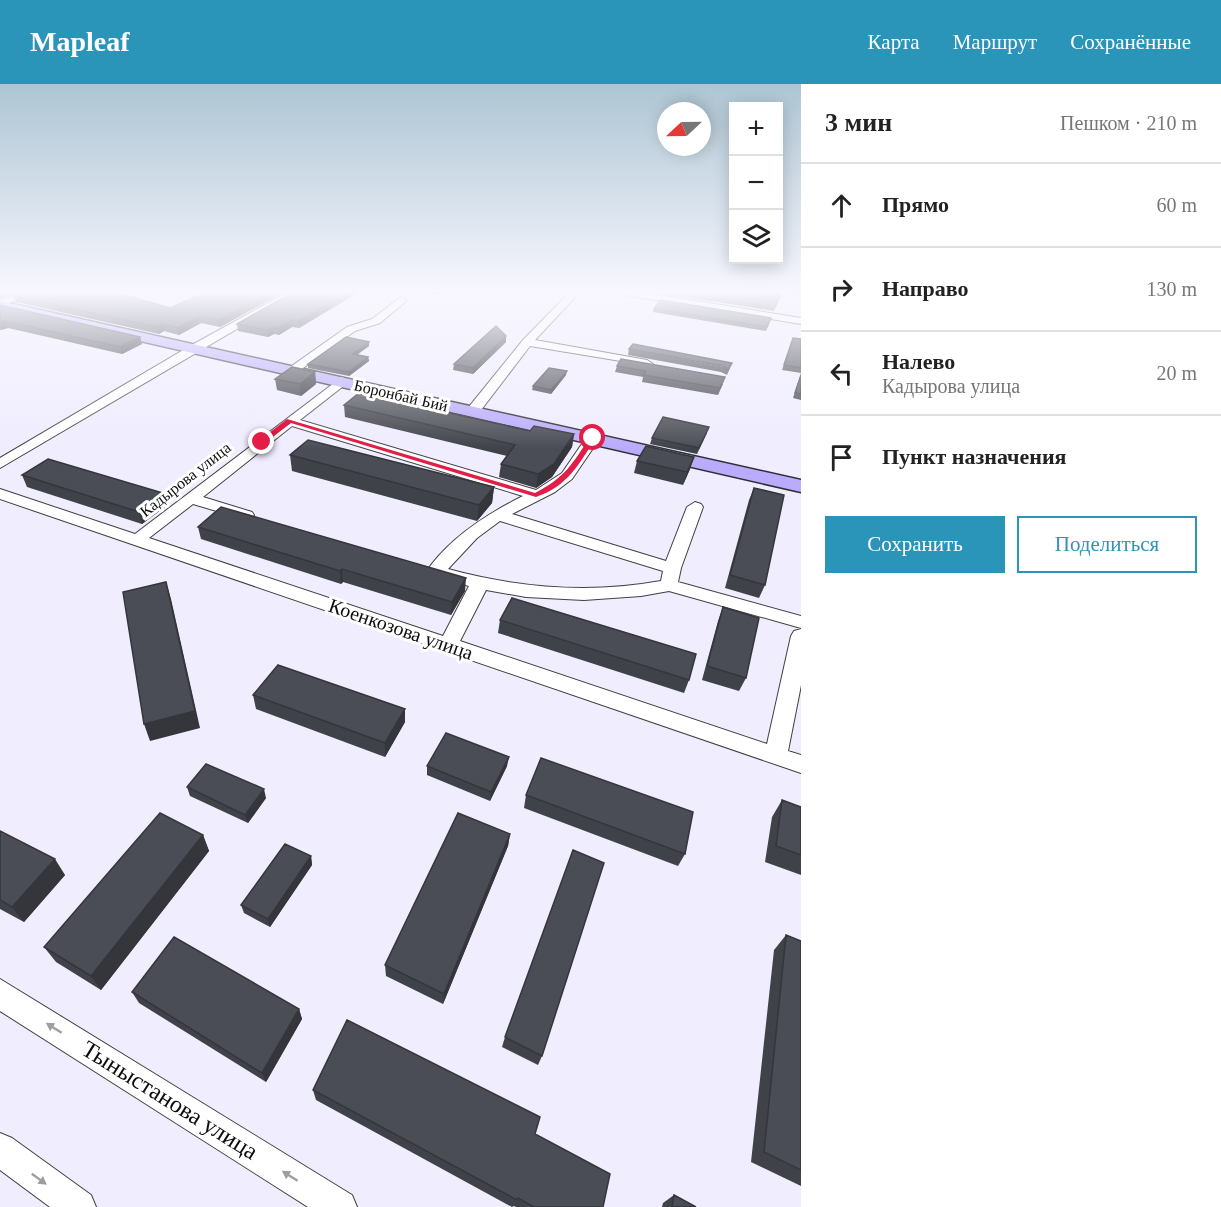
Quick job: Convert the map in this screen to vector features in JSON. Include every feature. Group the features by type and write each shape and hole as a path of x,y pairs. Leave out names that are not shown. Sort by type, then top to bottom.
{"street":[{"name":"Боронбай Бий","path":"178,344 801,486"},
{"path":"0,464 200,344"},
{"path":"292,370 329,344"},
{"path":"473,411 525,344"},
{"path":"540,344 664,367"},
{"name":"Кадырова улица","path":"137,540 342,381"},
{"path":"290,421 536,495"},
{"path":"593,438 567,476 556,485 498,515 429,570 479,585 527,591 595,594 646,590 671,577 695,507"},
{"name":"Коенкозова улица","path":"0,494 801,764"},
{"path":"190,498 257,518"},
{"path":"498,515 801,622"},
{"path":"448,645 479,585"},
{"path":"776,755 801,636"},
{"name":"Тыныстанова улица","path":"0,994 340,1207"},
{"path":"0,1150 79,1207"}],"building":[{"path":"336,344 366,344 353,354 368,357 349,372 308,364"},
{"path":"476,344 497,344 473,368 454,364"},
{"path":"635,344 732,363 728,370 723,366 629,349"},
{"path":"791,344 801,344 801,368 784,365"},
{"path":"621,359 725,377 720,388 643,375 646,371 617,366"},
{"path":"292,367 315,372 300,384 275,379"},
{"path":"549,368 567,371 551,390 533,386"},
{"path":"801,375 801,394 795,393"},
{"path":"359,393 530,431 534,426 574,434 554,464 538,474 501,464 515,445 344,405"},
{"path":"663,417 709,427 699,448 652,438"},
{"path":"308,440 494,487 479,505 290,455"},
{"path":"646,446 694,457 687,472 637,461"},
{"path":"48,459 163,493 139,512 22,475"},
{"path":"754,488 784,495 765,585 730,575"},
{"path":"221,507 466,578 452,602 342,569 340,571 198,527"},
{"path":"166,582 195,711 144,724 123,592"},
{"path":"512,598 696,654 689,680 500,620"},
{"path":"723,607 759,618 746,678 707,666"},
{"path":"278,665 405,709 385,743 253,695"},
{"path":"446,733 509,757 491,792 427,766"},
{"path":"541,758 693,812 685,854 526,795"},
{"path":"206,764 264,789 245,815 187,787"},
{"path":"782,800 801,807 801,855 776,846"},
{"path":"160,813 203,835 91,976 44,947"},
{"path":"458,813 510,834 444,994 385,965"},
{"path":"0,831 55,859 12,907 0,900"},
{"path":"285,844 311,856 268,919 241,905"},
{"path":"573,850 604,863 542,1056 505,1037"},
{"path":"786,935 801,941 801,1170 764,1152"},
{"path":"174,937 299,1009 262,1073 132,992"},
{"path":"347,1020 540,1117 535,1134 610,1174 603,1207 534,1207 313,1090"},
{"path":"674,1195 696,1207 672,1207"}],"route":[{"path":"262,442 290,421 473,478 536,495 556,485 567,476 593,438"}]}
